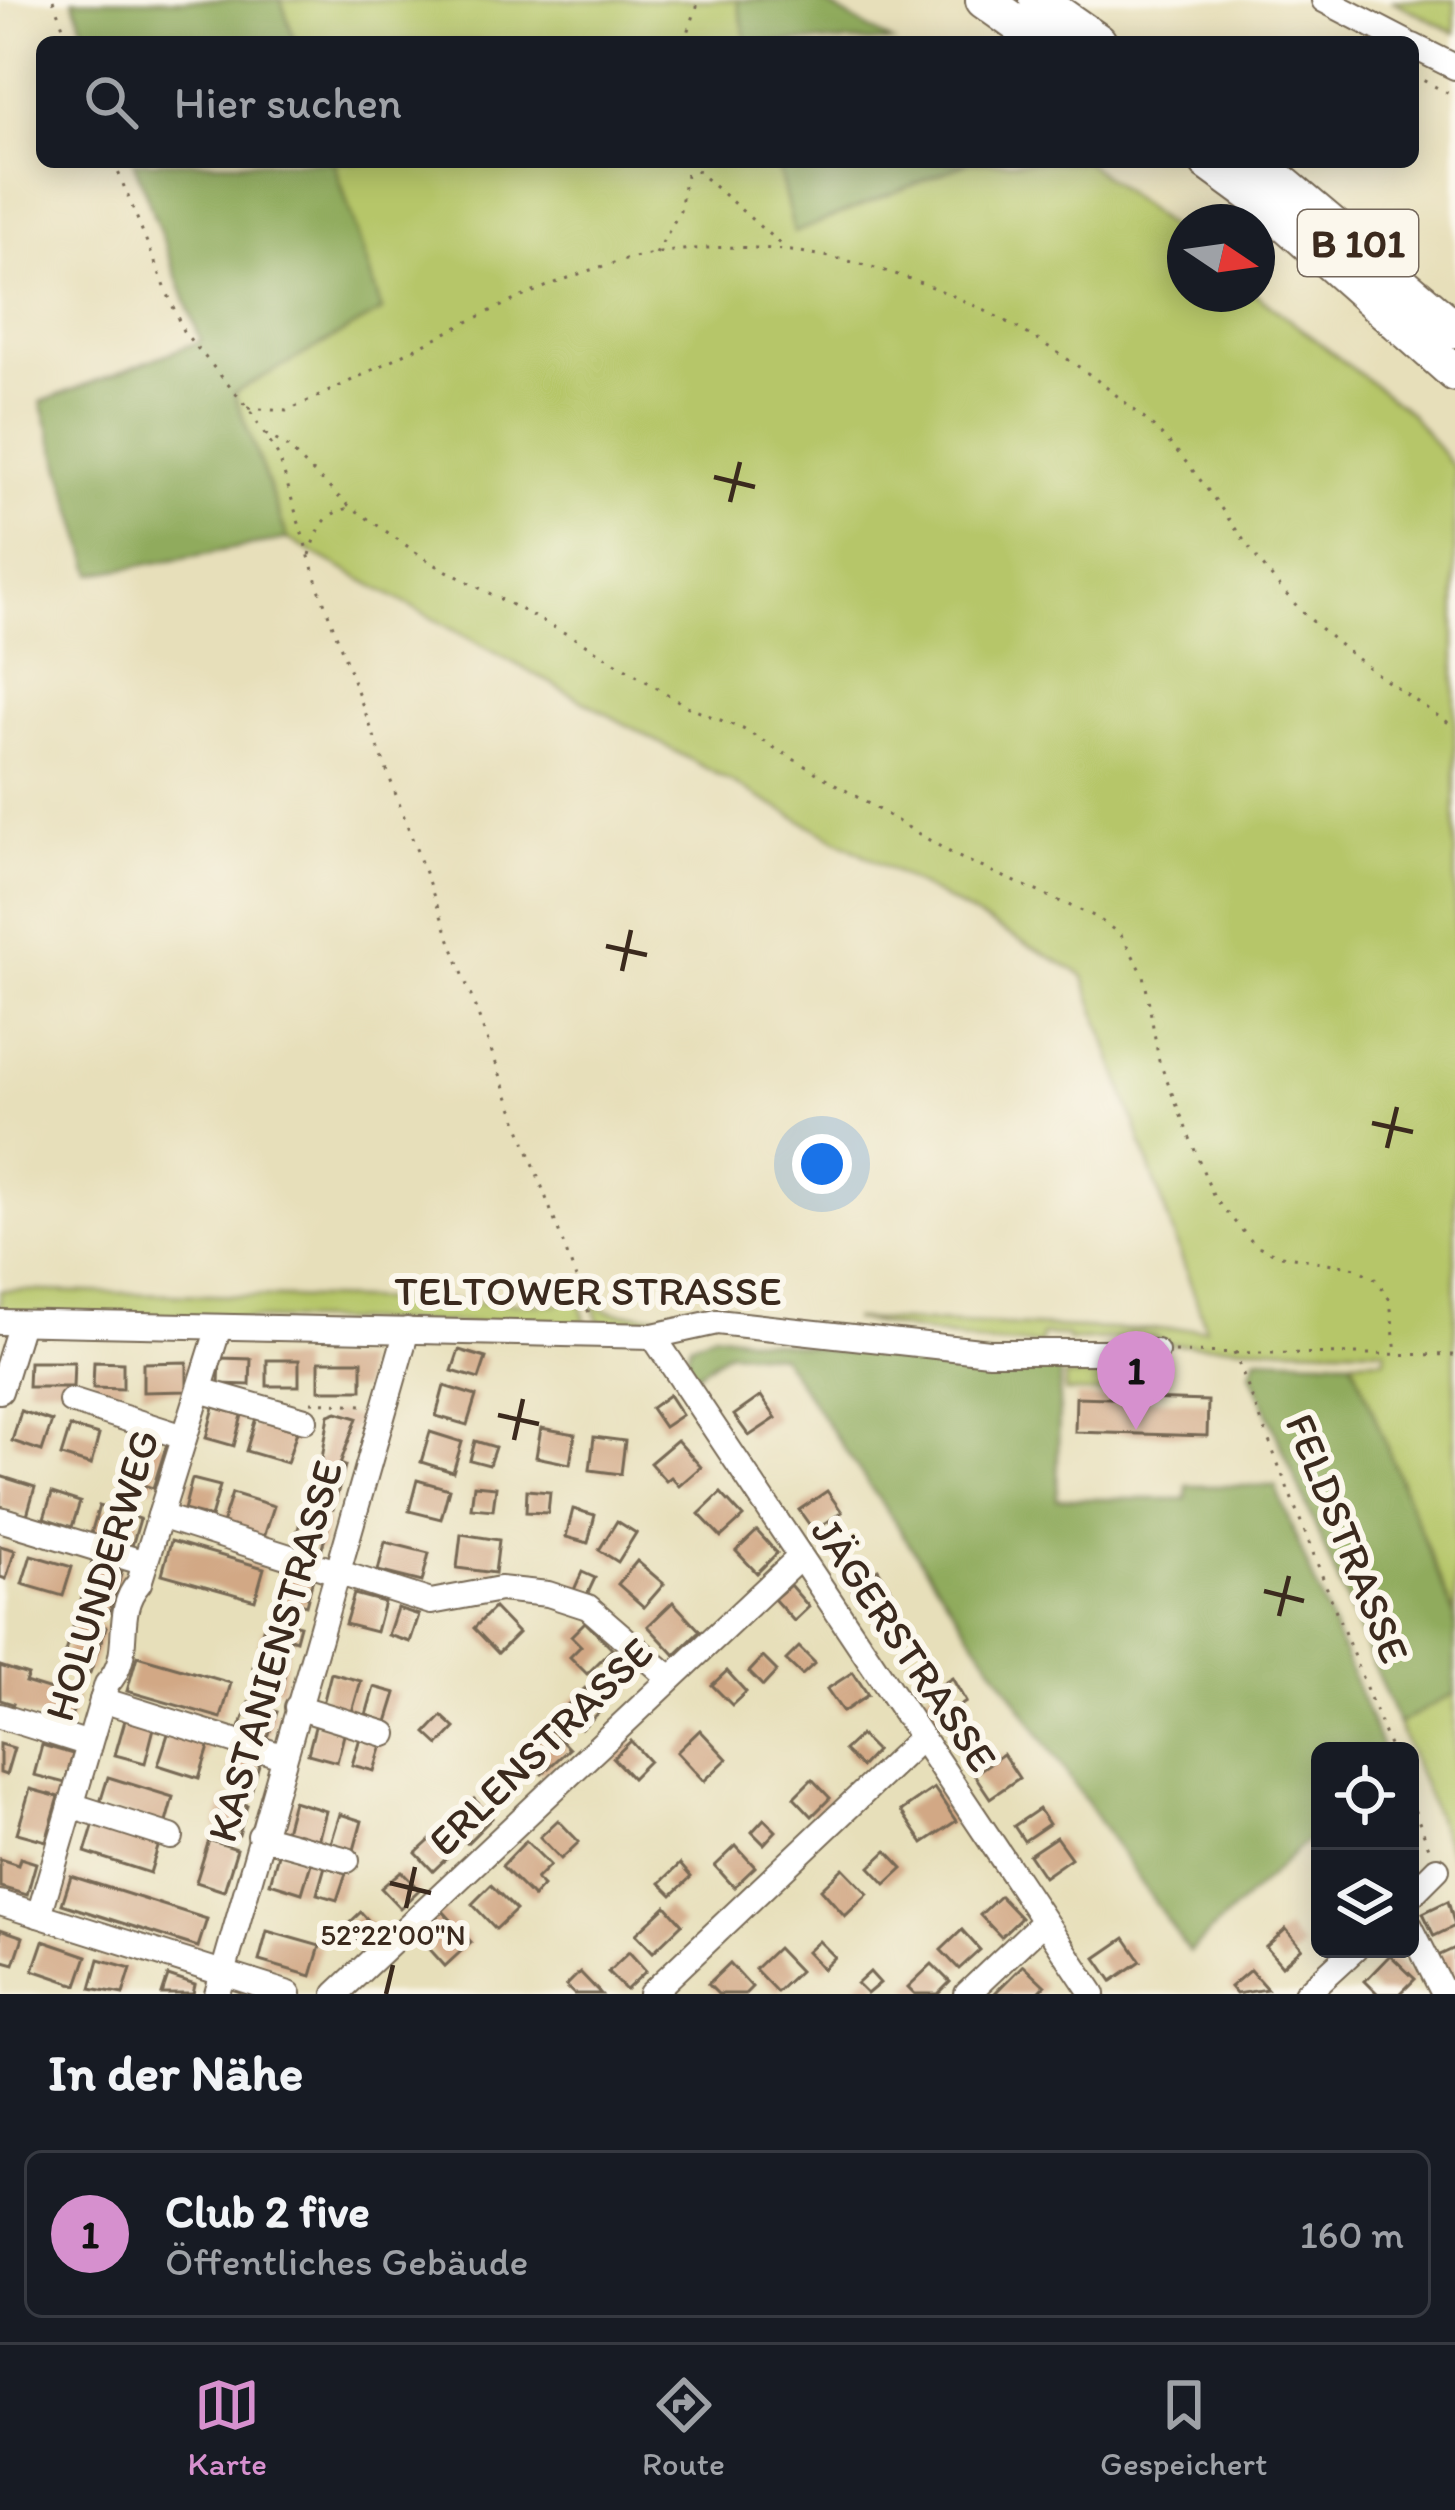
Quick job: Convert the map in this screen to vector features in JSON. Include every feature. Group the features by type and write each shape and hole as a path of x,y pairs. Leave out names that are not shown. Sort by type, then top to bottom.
{"highway":[{"path":"984,0 1035,36"},
{"path":"1037,0 1089,36"},
{"name":"B 101","path":"1216,168 1294,230 1455,373"},
{"name":"B 101","path":"1264,168 1455,329"}],"street":[{"path":"1324,0 1394,36"},
{"path":"1419,49 1455,67"},
{"name":"TELTOWER STRASSE","path":"11,1323 653,1336 717,1322 989,1352 1156,1352"},
{"path":"0,1391 11,1323"},
{"name":"HOLUNDERWEG","path":"39,1916 103,1700 126,1649 122,1620 145,1563 219,1327"},
{"name":"KASTANIENSTRASSE","path":"219,1983 407,1330"},
{"name":"JÄGERSTRASSE","path":"653,1336 1093,1994"},
{"path":"200,1390 305,1420"},
{"path":"71,1401 184,1437"},
{"path":"160,1516 431,1602 500,1588 568,1600 588,1607 669,1677"},
{"path":"0,1519 145,1563"},
{"name":"ERLENSTRASSE","path":"336,1994 800,1556"},
{"path":"103,1700 282,1756"},
{"path":"297,1707 385,1734"},
{"path":"0,1716 89,1744"},
{"path":"651,1994 921,1738"},
{"path":"71,1805 171,1837"},
{"path":"260,1837 347,1860"},
{"path":"1419,1887 1437,1869"},
{"path":"0,1903 219,1983 289,1994"},
{"path":"967,1994 1043,1922"},
{"path":"1419,1944 1444,1994"},
{"path":"1306,1994 1344,1958"}],"path":[{"path":"53,0 67,36"},
{"path":"687,36 699,0"},
{"path":"1419,76 1455,97"},
{"path":"116,168 183,332 248,408 279,457 309,557 597,1336"},
{"path":"656,254 680,211 686,168"},
{"path":"692,168 783,247"},
{"path":"248,408 286,412 549,286 656,254 716,243 783,247 919,280 1025,329 1151,424 1297,606 1392,686 1455,727"},
{"path":"265,434 352,508 430,562 582,642 642,682 743,729 956,856 1063,902 1121,935 1144,975 1160,1061 1214,1198 1254,1244 1275,1254 1356,1268 1375,1280 1390,1300 1394,1354"},
{"path":"309,557 322,520 332,511 352,508"},
{"path":"1156,1352 1455,1355"},
{"name":"FELDSTRASSE","path":"1234,1352 1387,1742"},
{"path":"305,1420 312,1399 383,1409"},
{"path":"1419,1822 1437,1869"}],"green space":[{"path":"73,0 281,0 293,36 87,36"},
{"path":"281,0 737,0 746,36 293,36"},
{"path":"737,0 819,0 882,36 746,36"},
{"path":"1391,0 1455,0 1455,33"},
{"path":"136,168 336,168 382,311 234,393 288,539 93,574 41,402 201,341"},
{"path":"336,168 779,168 795,232 954,168 1094,168 1167,225 1167,312 1275,309 1410,413 1455,469 1455,1618 1352,1360 1385,1359 1385,1349 1165,1344 1154,1337 1068,1341 1067,1336 1042,1335 1040,1345 977,1342 852,1319 1132,1330 1206,1328 1083,975 288,539 234,393 381,311"},
{"path":"778,168 954,168 794,233"},
{"path":"0,1290 555,1304 579,1298 586,1326 0,1313"},
{"path":"590,1302 639,1315 738,1311 656,1325 601,1325"},
{"path":"714,1333 839,1351 1060,1359 1057,1499 1186,1499 1187,1486 1275,1486 1379,1742 1311,1742 1311,1837 1189,1952 780,1355 728,1351 695,1375 686,1361 690,1344"},
{"path":"1257,1357 1352,1360 1455,1618 1455,1693 1398,1724 1251,1373"},
{"path":"1065,1376 1108,1377 1108,1393 1065,1392"},
{"path":"1455,1693 1455,1863 1419,1775 1419,1742 1405,1742 1398,1724"}],"building":[{"path":"459,1350 486,1358 479,1379 452,1371"},
{"path":"220,1358 251,1359 250,1385 219,1384"},
{"path":"267,1360 299,1360 299,1386 267,1386"},
{"path":"319,1361 362,1361 362,1390 319,1390"},
{"path":"29,1362 74,1362 73,1387 28,1387"},
{"path":"94,1362 123,1363 123,1389 93,1388"},
{"path":"187,1362 187,1391 143,1392 143,1363"},
{"path":"444,1386 476,1396 467,1425 436,1416"},
{"path":"669,1395 682,1415 664,1427 651,1408"},
{"path":"761,1396 776,1418 749,1436 734,1415"},
{"path":"1076,1397 1208,1401 1207,1436 1075,1432"},
{"path":"214,1407 242,1415 234,1446 206,1438"},
{"path":"21,1411 52,1421 42,1451 12,1441"},
{"path":"337,1412 357,1418 340,1464 345,1466 333,1509 328,1508 324,1521 329,1522 321,1552 294,1545 302,1514 309,1516 312,1504 305,1502 317,1458 322,1459 329,1415"},
{"path":"256,1418 297,1431 287,1463 246,1451"},
{"path":"70,1427 99,1435 91,1465 61,1456"},
{"path":"541,1428 575,1434 570,1464 536,1457"},
{"path":"430,1432 462,1442 453,1472 421,1462"},
{"path":"137,1435 167,1444 153,1488 123,1479"},
{"path":"594,1437 625,1441 621,1474 590,1470"},
{"path":"677,1440 701,1467 679,1486 671,1477 666,1481 650,1463"},
{"path":"475,1441 495,1447 489,1465 470,1460"},
{"path":"0,1476 35,1487 27,1515 0,1506"},
{"path":"192,1479 220,1486 211,1517 184,1510"},
{"path":"417,1480 449,1489 441,1519 409,1511"},
{"path":"474,1485 496,1487 493,1510 471,1508"},
{"path":"527,1490 550,1492 548,1513 526,1512"},
{"path":"827,1491 842,1512 814,1531 799,1510"},
{"path":"52,1493 80,1502 72,1527 44,1518"},
{"path":"232,1493 274,1506 264,1537 222,1524"},
{"path":"721,1493 743,1517 721,1537 699,1514"},
{"path":"99,1506 140,1519 132,1546 91,1534"},
{"path":"573,1509 595,1515 588,1543 566,1537"},
{"path":"617,1521 636,1533 618,1562 599,1550"},
{"path":"757,1531 777,1553 757,1573 736,1551"},
{"path":"461,1534 499,1540 495,1573 457,1568"},
{"path":"171,1541 264,1568 255,1600 162,1574"},
{"path":"385,1542 429,1553 422,1582 378,1571"},
{"path":"0,1546 15,1550 6,1579 0,1577"},
{"path":"31,1555 72,1567 63,1596 22,1584"},
{"path":"637,1561 664,1584 644,1607 618,1584"},
{"path":"92,1562 122,1571 110,1612 80,1603"},
{"path":"878,1569 893,1592 866,1610 851,1587"},
{"path":"287,1571 313,1578 306,1605 280,1598"},
{"path":"582,1572 595,1578 587,1595 574,1590"},
{"path":"790,1585 809,1607 794,1621 774,1599"},
{"path":"354,1594 384,1602 376,1632 345,1624"},
{"path":"673,1602 700,1631 675,1655 648,1626"},
{"path":"397,1608 419,1615 410,1642 388,1635"},
{"path":"494,1608 518,1633 498,1653 474,1628"},
{"path":"76,1618 106,1627 90,1673 61,1664"},
{"path":"273,1618 300,1625 296,1640 290,1638 282,1690 256,1683 259,1669 253,1667 263,1629 269,1631"},
{"path":"585,1622 612,1649 587,1674 570,1657 581,1646 571,1636"},
{"path":"799,1647 815,1663 802,1675 786,1660"},
{"path":"137,1656 231,1683 221,1718 127,1691"},
{"path":"763,1657 777,1671 763,1686 749,1672"},
{"path":"0,1666 28,1675 25,1682 77,1698 68,1727 11,1709 13,1704 0,1700"},
{"path":"727,1671 746,1692 732,1705 712,1685"},
{"path":"853,1672 868,1695 843,1712 827,1689"},
{"path":"331,1673 361,1681 352,1712 323,1704"},
{"path":"952,1678 966,1702 938,1720 923,1696"},
{"path":"374,1687 396,1693 387,1722 366,1715"},
{"path":"585,1688 604,1708 581,1729 563,1709"},
{"path":"249,1702 277,1712 268,1737 240,1728"},
{"path":"442,1716 455,1728 439,1745 426,1733"},
{"path":"125,1720 154,1728 145,1763 115,1755"},
{"path":"316,1723 345,1731 337,1762 308,1754"},
{"path":"551,1730 569,1749 542,1774 524,1755"},
{"path":"700,1730 727,1759 704,1781 677,1752"},
{"path":"169,1731 210,1744 199,1778 158,1765"},
{"path":"860,1735 876,1751 861,1767 844,1750"},
{"path":"360,1738 382,1745 374,1771 352,1765"},
{"path":"631,1741 649,1761 632,1778 613,1758"},
{"path":"0,1744 14,1748 6,1775 0,1773"},
{"path":"42,1745 73,1754 65,1783 34,1775"},
{"path":"1003,1754 1019,1778 990,1798 974,1774"},
{"path":"234,1755 260,1762 251,1792 226,1785"},
{"path":"108,1777 173,1797 165,1826 99,1806"},
{"path":"812,1779 830,1798 812,1816 794,1797"},
{"path":"934,1788 956,1821 923,1843 901,1811"},
{"path":"30,1789 59,1797 46,1841 17,1833"},
{"path":"224,1798 247,1805 239,1835 215,1828"},
{"path":"474,1799 492,1818 467,1843 449,1824"},
{"path":"293,1801 326,1811 318,1841 285,1831"},
{"path":"1039,1809 1049,1824 1024,1841 1014,1826"},
{"path":"340,1814 362,1821 354,1850 331,1843"},
{"path":"764,1819 776,1831 764,1844 752,1832"},
{"path":"558,1820 579,1842 561,1859 540,1837"},
{"path":"94,1823 159,1844 150,1873 85,1852"},
{"path":"439,1832 455,1850 433,1871 416,1853"},
{"path":"1056,1837 1071,1858 1044,1877 1029,1855"},
{"path":"209,1840 237,1849 224,1891 196,1882"},
{"path":"526,1841 550,1865 536,1879 543,1886 533,1897 502,1866"},
{"path":"736,1846 755,1867 734,1887 715,1866"},
{"path":"279,1851 312,1860 302,1893 270,1883"},
{"path":"887,1851 903,1868 886,1884 870,1867"},
{"path":"20,1858 36,1863 27,1895 0,1887 0,1859 18,1865"},
{"path":"680,1864 691,1877 672,1895 660,1883"},
{"path":"325,1866 346,1873 337,1900 317,1894"},
{"path":"843,1868 868,1894 845,1916 821,1889"},
{"path":"401,1871 419,1890 400,1908 381,1888"},
{"path":"71,1876 207,1919 198,1947 62,1904"},
{"path":"491,1885 516,1910 496,1929 472,1904"},
{"path":"1000,1896 1021,1918 1001,1937 980,1915"},
{"path":"1448,1901 1455,1926 1434,1936 1423,1913"},
{"path":"666,1906 682,1924 653,1952 636,1934"},
{"path":"443,1911 471,1942 445,1966 417,1935"},
{"path":"361,1912 376,1929 359,1944 344,1928"},
{"path":"0,1929 23,1937 14,1964 0,1960"},
{"path":"1286,1929 1302,1948 1282,1966 1266,1947"},
{"path":"962,1930 980,1950 959,1969 941,1950"},
{"path":"267,1931 320,1946 311,1976 259,1961"},
{"path":"1125,1938 1141,1961 1112,1981 1096,1958"},
{"path":"43,1941 87,1956 77,1985 33,1970"},
{"path":"819,1941 835,1957 823,1969 807,1952"},
{"path":"777,1948 799,1971 777,1992 755,1969"},
{"path":"1455,1948 1455,1978 1450,1980 1438,1956"},
{"path":"629,1952 646,1971 626,1990 608,1972"},
{"path":"1387,1958 1393,1958 1415,1979 1400,1994 1378,1994 1365,1981"},
{"path":"99,1959 131,1968 123,1994 91,1988"},
{"path":"730,1963 752,1987 745,1994 718,1994 708,1984"},
{"path":"932,1964 950,1982 938,1994 915,1994 908,1987"},
{"path":"1023,1965 1045,1986 1037,1994 994,1994"},
{"path":"1250,1970 1267,1989 1236,1994 1230,1987"},
{"path":"580,1972 601,1994 574,1994 566,1986"},
{"path":"870,1972 880,1983 867,1994 857,1984"},
{"path":"168,1976 195,1985 193,1994 162,1994"}],"place":[{"name":"Club 2 five","path":"1136,1430"}]}
